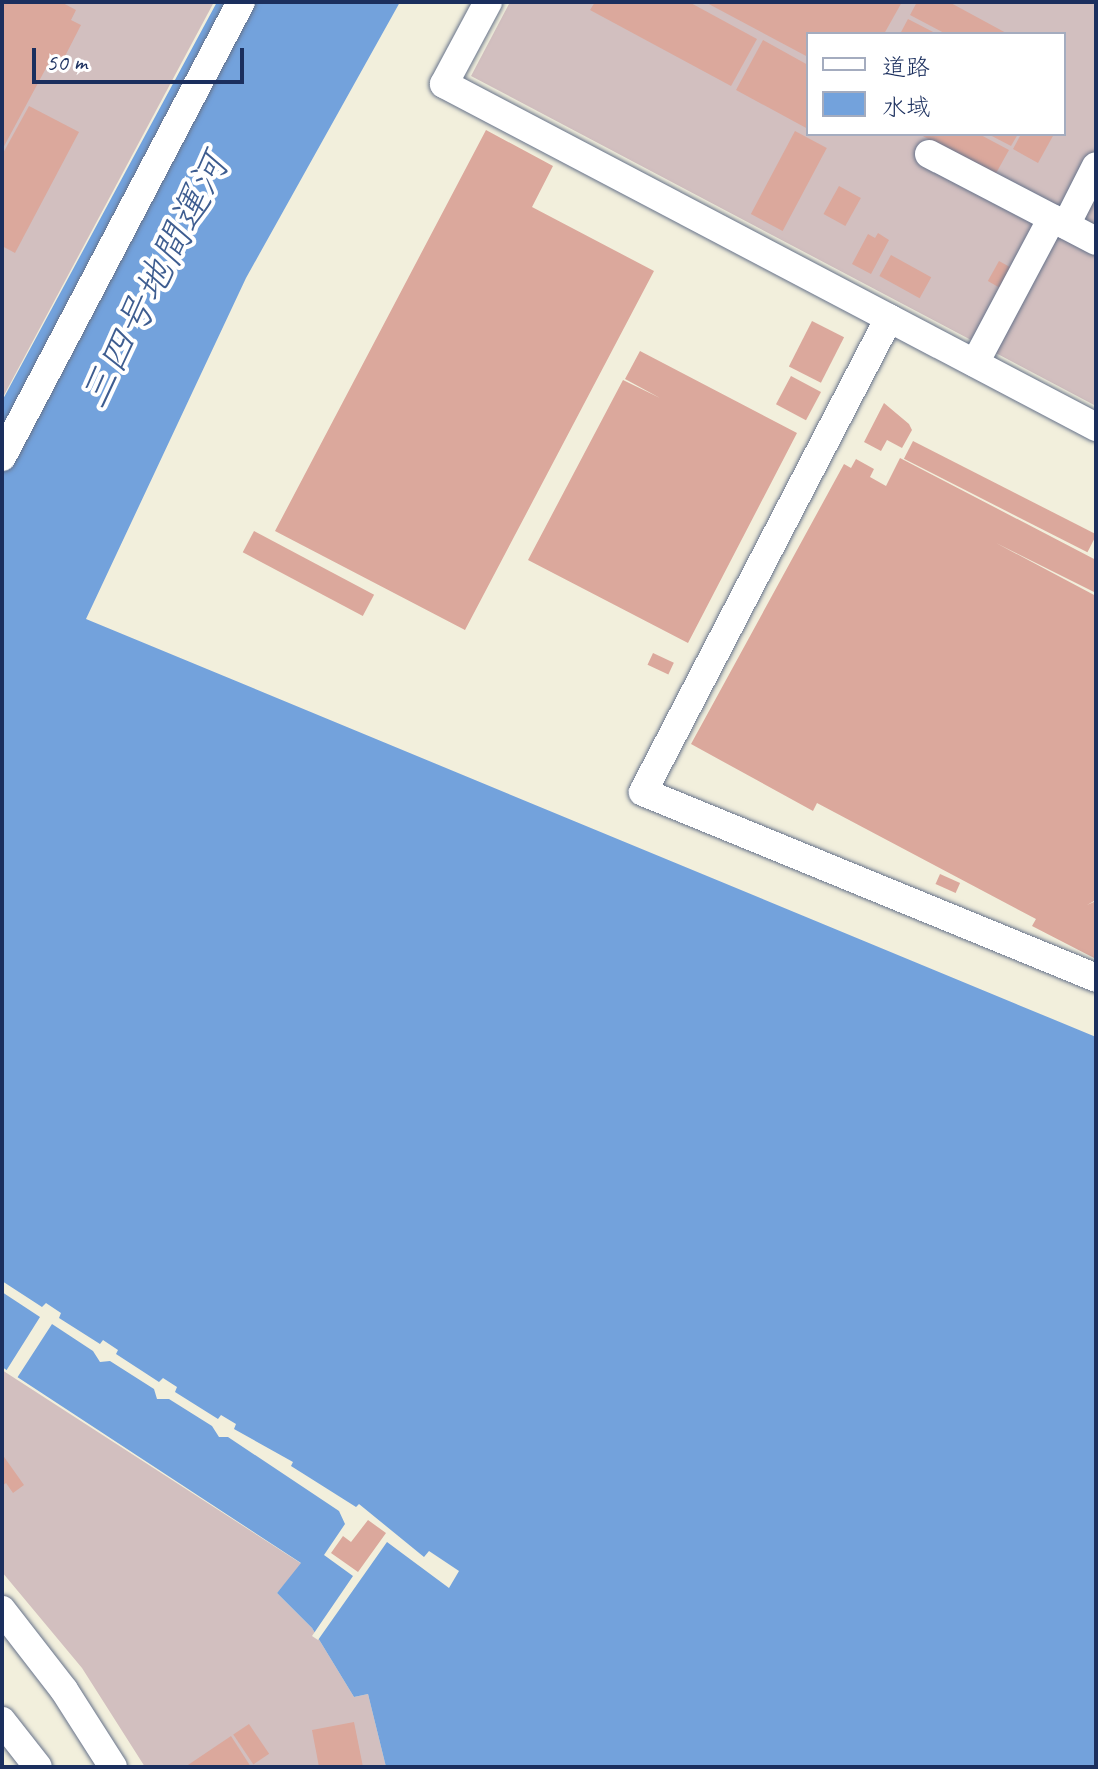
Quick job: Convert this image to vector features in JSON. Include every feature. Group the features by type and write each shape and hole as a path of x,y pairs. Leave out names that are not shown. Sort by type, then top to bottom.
{"street":[{"path":"2,457 241,2"},
{"path":"488,2 444,84 1096,427"},
{"path":"929,154 1096,241"},
{"path":"975,363 1096,166"},
{"path":"889,318 643,792 1096,978"},
{"path":"2,1610 64,1690 113,1767"},
{"path":"2,1721 38,1767"}],"shaded area":[{"path":"2,2 214,2 2,399"},
{"path":"510,2 1096,2 1096,406 471,76"},
{"path":"2,1370 302,1564 277,1593 312,1628 354,1697 368,1694 386,1767 145,1767 82,1668 2,1572"}],"water":[{"name":"三四号地間運河","path":"217,2 400,2 246,278 86,619 1096,1037 1096,1767 386,1767 368,1694 354,1697 312,1628 277,1593 301,1563 2,1367 2,401"}],"pier":[{"path":"2,1281 42,1307 46,1303 61,1313 59,1318 100,1344 103,1340 118,1350 116,1354 159,1382 163,1378 177,1387 175,1392 218,1419 221,1415 236,1424 234,1429 293,1462 291,1466 356,1507 359,1504 424,1557 429,1551 459,1571 449,1588 387,1542 318,1640 312,1636 353,1576 324,1555 345,1524 339,1511 228,1437 219,1437 212,1426 169,1399 157,1399 154,1389 110,1361 100,1362 93,1351 52,1324 17,1378 6,1371 40,1317 2,1292"}],"building":[{"path":"2,2 61,2 76,10 71,20 81,25 62,62 52,57 2,150"},
{"path":"595,2 689,2 757,39 731,86 590,10"},
{"path":"705,2 902,2 885,32 806,32 806,56"},
{"path":"917,2 949,2 1004,32 942,32 910,15"},
{"path":"908,19 933,32 901,32"},
{"path":"763,40 806,64 806,128 736,90"},
{"path":"29,106 79,132 15,253 2,246 2,155"},
{"path":"486,130 553,166 532,207 654,271 465,630 275,531"},
{"path":"795,131 827,148 783,231 751,214"},
{"path":"923,136 983,136 1009,150 995,175"},
{"path":"992,136 1017,136 1011,146"},
{"path":"1020,136 1053,136 1038,163 1013,149"},
{"path":"839,186 861,198 845,226 823,214"},
{"path":"878,233 889,240 871,274 852,264 868,234 875,238"},
{"path":"891,255 931,277 920,298 879,276"},
{"path":"999,261 1010,267 999,287 988,281"},
{"path":"812,321 844,337 821,383 789,366"},
{"path":"640,351 797,433 688,643 528,560 623,380 660,398 625,379"},
{"path":"791,376 821,392 806,420 776,404"},
{"path":"884,403 912,430 902,448 887,440 881,451 864,442"},
{"path":"913,441 1096,534 1087,552 904,459"},
{"path":"900,458 1096,560 1096,593 996,543 1096,596 1096,900 1087,905 1096,901 1096,959 1032,926 1036,919 817,803 813,811 691,744 844,464 851,468 856,459 874,469 870,477 886,486"},
{"path":"254,531 374,595 363,616 243,552"},
{"path":"653,653 674,663 668,675 648,665"},
{"path":"940,874 960,883 956,893 936,884"},
{"path":"2,1454 24,1485 13,1493 6,1483 2,1486"},
{"path":"368,1520 386,1533 358,1572 331,1553 343,1536 351,1542"},
{"path":"354,1722 363,1767 319,1767 312,1730"},
{"path":"249,1724 269,1754 253,1764 233,1735"},
{"path":"231,1736 251,1767 185,1767"}]}
